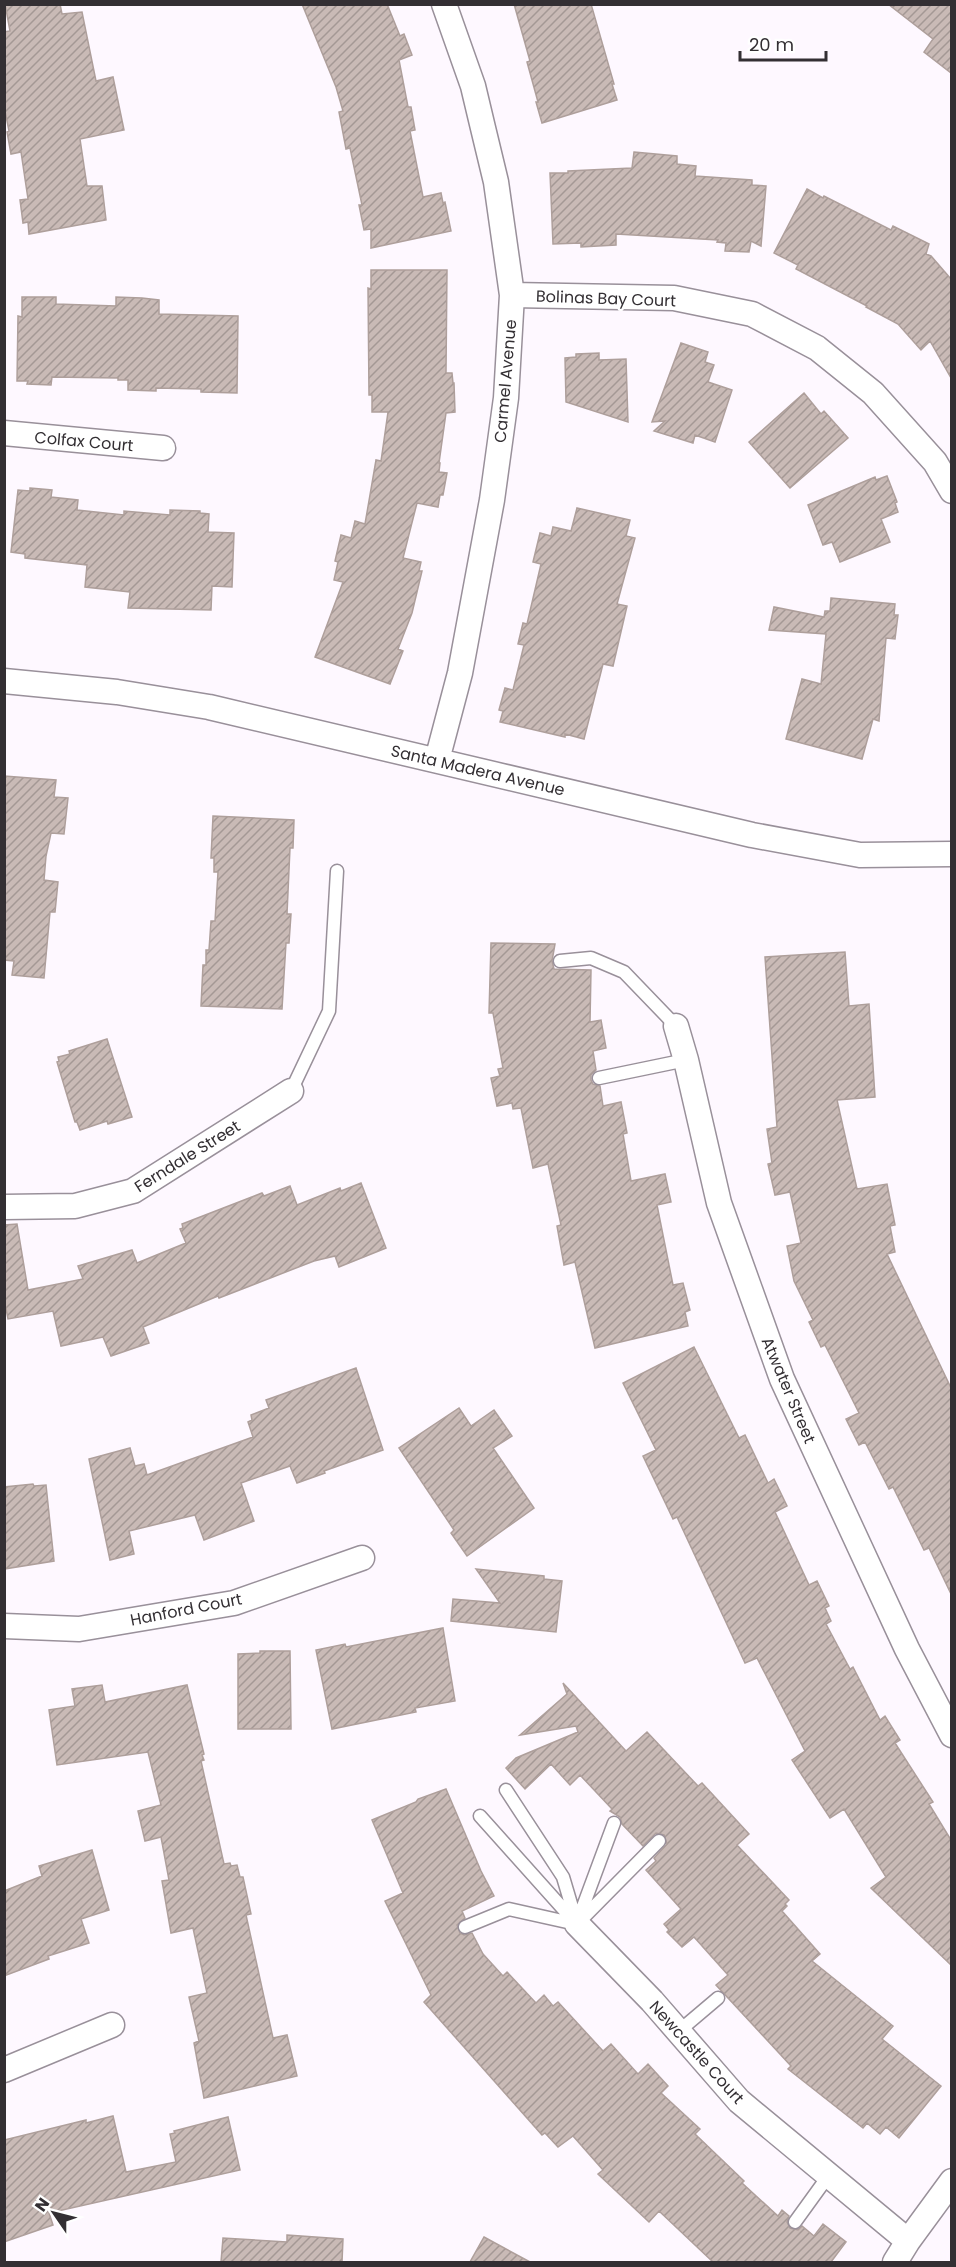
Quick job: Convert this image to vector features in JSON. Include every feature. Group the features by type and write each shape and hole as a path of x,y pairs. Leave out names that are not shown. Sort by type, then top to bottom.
{"street":[{"name":"Carmel Avenue","path":"437,760 460,673 492,500 506,398 512,295 496,182 473,86 444,4"},
{"name":"Bolinas Bay Court","path":"512,295 674,298 752,314 817,348 873,393 935,462 951,491"},
{"name":"Colfax Court","path":"4,433 164,448"},
{"name":"Santa Madera Avenue","path":"4,681 117,692 209,707 752,835 860,855 951,854"},
{"name":"Atwater Street","path":"676,1026 719,1203 782,1379 907,1649 951,1735"},
{"name":"Ferndale Street","path":"4,1207 75,1206 133,1191 291,1091"},
{"name":"Hanford Court","path":"4,1626 79,1629 234,1603 363,1558"},
{"name":"Newcastle Court","path":"577,1924 679,2031 739,2101 908,2241"},
{"path":"4,2070 112,2025"},
{"path":"895,2262 951,2181"}],"lane":[{"path":"291,1091 329,1011 337,871"},
{"path":"560,961 591,958 624,972 676,1026"},
{"path":"599,1078 686,1060"},
{"path":"506,1790 563,1877 577,1924"},
{"path":"480,1816 577,1924"},
{"path":"577,1924 614,1823"},
{"path":"577,1924 659,1841"},
{"path":"465,1927 509,1909 577,1924"},
{"path":"679,2031 718,1998"},
{"path":"795,2222 829,2175"}],"building":[{"path":"5,4 60,4 62,14 82,12 96,81 113,77 124,130 80,139 87,186 102,186 106,220 29,234 28,222 23,223 20,200 28,199 21,152 11,154 4,106 4,32 10,31"},
{"path":"302,4 387,4 400,36 404,34 412,55 399,60 408,107 411,107 415,130 410,131 423,197 441,193 451,231 371,248 371,229 364,230 359,205 362,205 350,148 346,149 339,112 343,111 336,87"},
{"path":"514,4 591,4 617,100 542,123 527,62 530,61"},
{"path":"888,4 951,4 951,73 924,52 933,39"},
{"path":"634,152 677,156 677,164 696,166 695,176 752,180 752,185 766,186 761,246 751,241 749,252 725,251 726,243 717,242 718,240 616,234 616,245 581,247 581,243 553,244 550,173 632,168"},
{"path":"807,189 891,230 893,226 929,244 926,254 931,256 951,279 951,378 930,341 921,350 898,324 796,269 798,265 774,253"},
{"path":"371,270 447,270 446,373 452,373 454,383 455,412 446,413 439,463 439,472 447,473 443,495 440,495 438,507 417,503 403,558 421,562 419,571 422,571 412,613 398,649 403,651 390,684 315,657 343,582 334,580 338,562 335,561 341,535 351,538 355,521 365,524 376,460 381,461 388,412 372,412 372,395 369,395 368,288 371,289"},
{"path":"22,297 56,297 56,304 116,306 116,297 142,298 159,300 159,314 238,316 237,393 201,392 201,389 128,390 128,380 118,380 118,378 52,377 51,385 27,384 28,381 17,381 18,316 22,317"},
{"path":"681,343 708,352 705,362 714,365 708,382 732,390 715,442 695,435 693,443 654,431 665,421 652,422"},
{"path":"599,353 599,360 626,359 628,422 566,402 565,358 576,357 576,354"},
{"path":"804,393 821,414 824,411 848,438 790,488 749,442"},
{"path":"887,476 897,502 895,503 898,512 881,519 890,542 840,562 832,542 823,545 808,505 875,477 876,480"},
{"path":"30,488 52,490 51,497 78,500 77,510 124,515 124,511 170,515 170,510 200,511 200,513 209,514 208,532 234,533 232,587 212,586 211,610 128,608 130,592 85,587 87,565 25,558 25,554 11,552 18,490 30,491"},
{"path":"577,508 630,520 626,536 635,538 617,604 627,606 613,666 603,664 584,739 565,734 565,737 500,722 503,711 499,710 505,688 513,690 524,645 518,644 523,623 527,624 541,564 533,562 540,533 551,536 553,527 571,531"},
{"path":"831,598 895,604 894,615 898,615 895,639 886,638 879,721 873,719 862,759 786,739 802,679 821,684 826,634 769,630 774,607 824,617 825,611 830,611"},
{"path":"4,776 56,780 54,797 68,798 64,834 51,833 46,856 44,880 58,882 55,912 50,912 44,978 12,975 14,961 4,960"},
{"path":"213,816 294,820 293,848 290,848 287,914 291,914 289,943 286,943 282,1009 201,1006 203,965 206,965 206,950 209,950 211,921 215,921 218,872 214,872 214,858 211,858"},
{"path":"491,943 555,944 552,961 554,969 591,970 590,1022 601,1020 606,1048 593,1051 596,1070 591,1075 591,1080 593,1084 600,1086 603,1106 621,1102 627,1133 623,1134 631,1181 665,1174 671,1202 657,1205 673,1285 683,1283 690,1310 685,1312 688,1326 595,1348 575,1262 564,1265 557,1226 561,1225 548,1164 533,1168 521,1108 513,1109 512,1103 497,1106 491,1078 500,1076 498,1069 503,1068 493,1013 489,1013"},
{"path":"845,952 849,1006 869,1004 875,1097 837,1100 857,1189 887,1184 895,1225 890,1226 895,1252 887,1254 951,1388 951,1594 929,1548 924,1550 893,1487 889,1489 865,1442 859,1445 846,1419 859,1413 825,1345 821,1347 809,1322 813,1320 794,1281 787,1246 801,1243 790,1192 775,1195 768,1164 772,1163 767,1129 777,1127 765,957"},
{"path":"107,1039 132,1117 108,1124 107,1121 80,1130 75,1122 57,1062 58,1057 70,1054 69,1051"},
{"path":"361,1183 386,1248 339,1267 335,1256 314,1261 219,1298 218,1296 143,1327 149,1343 111,1356 103,1337 61,1346 53,1311 8,1319 4,1299 4,1225 17,1224 28,1290 83,1279 78,1266 132,1250 137,1263 186,1243 180,1229 183,1228 182,1224 262,1193 264,1196 290,1186 297,1205 340,1188 341,1191"},
{"path":"694,1347 739,1438 745,1435 768,1483 774,1479 787,1506 775,1512 809,1585 817,1581 829,1606 825,1608 831,1621 826,1624 850,1669 853,1667 880,1720 885,1716 900,1740 895,1743 933,1802 929,1804 951,1840 951,1965 871,1888 886,1877 844,1809 830,1818 792,1760 805,1751 757,1658 745,1663 677,1517 673,1519 643,1456 656,1450 623,1383"},
{"path":"356,1368 383,1450 297,1483 290,1466 241,1483 254,1521 204,1540 195,1515 129,1531 134,1554 110,1560 89,1459 130,1448 135,1466 144,1464 147,1475 253,1437 248,1422 252,1420 251,1415 269,1408 266,1400"},
{"path":"459,1408 471,1426 494,1410 512,1436 493,1448 534,1508 467,1556 451,1533 454,1530 399,1448"},
{"path":"33,1484 34,1486 46,1485 54,1561 4,1569 4,1487"},
{"path":"476,1569 544,1576 544,1579 562,1581 556,1632 451,1621 453,1599 500,1603"},
{"path":"443,1628 455,1701 415,1708 416,1712 332,1729 316,1650 345,1644 346,1647"},
{"path":"260,1651 290,1651 291,1729 238,1729 238,1654 260,1653"},
{"path":"563,1683 626,1751 647,1732 698,1786 702,1783 749,1834 737,1845 789,1900 782,1911 820,1954 812,1961 893,2026 882,2039 941,2086 899,2138 886,2127 880,2134 867,2123 863,2128 788,2069 791,2066 716,1985 728,1975 694,1937 682,1947 667,1932 669,1930 664,1924 681,1909 646,1870 656,1861 654,1858 667,1844 664,1835 656,1833 643,1846 622,1824 620,1817 610,1811 612,1809 580,1775 570,1785 551,1764 525,1789 506,1768 516,1758 578,1732 576,1726 520,1735 567,1694"},
{"path":"102,1685 105,1702 187,1685 204,1754 202,1755 204,1760 201,1761 224,1864 237,1865 240,1877 243,1877 251,1914 246,1915 273,2038 287,2035 297,2076 204,2098 194,2043 199,2041 189,1997 207,1993 193,1928 171,1933 162,1881 169,1880 161,1837 145,1841 138,1811 161,1805 148,1752 57,1765 49,1710 75,1706 72,1689"},
{"path":"446,1789 494,1896 462,1911 465,1918 457,1925 460,1933 464,1935 472,1933 483,1954 503,1976 507,1972 536,2003 544,1995 553,2006 558,2002 603,2051 611,2044 638,2074 648,2064 668,2086 661,2093 700,2129 695,2134 744,2181 742,2183 778,2216 782,2210 789,2216 787,2222 790,2228 798,2230 802,2226 814,2236 823,2224 846,2242 831,2262 713,2262 659,2211 649,2222 598,2174 603,2170 573,2136 558,2147 545,2133 542,2135 424,2002 431,1995 385,1901 403,1893 372,1820"},
{"path":"92,1850 109,1910 81,1919 89,1943 48,1956 49,1959 4,1976 4,1891 42,1876 39,1866"},
{"path":"113,2116 126,2172 176,2162 170,2134 228,2117 240,2170 49,2213 53,2225 4,2242 4,2140 86,2120 86,2123"},
{"path":"287,2235 343,2239 342,2262 221,2262 223,2238 287,2242"},
{"path":"484,2237 530,2262 470,2262"}]}
